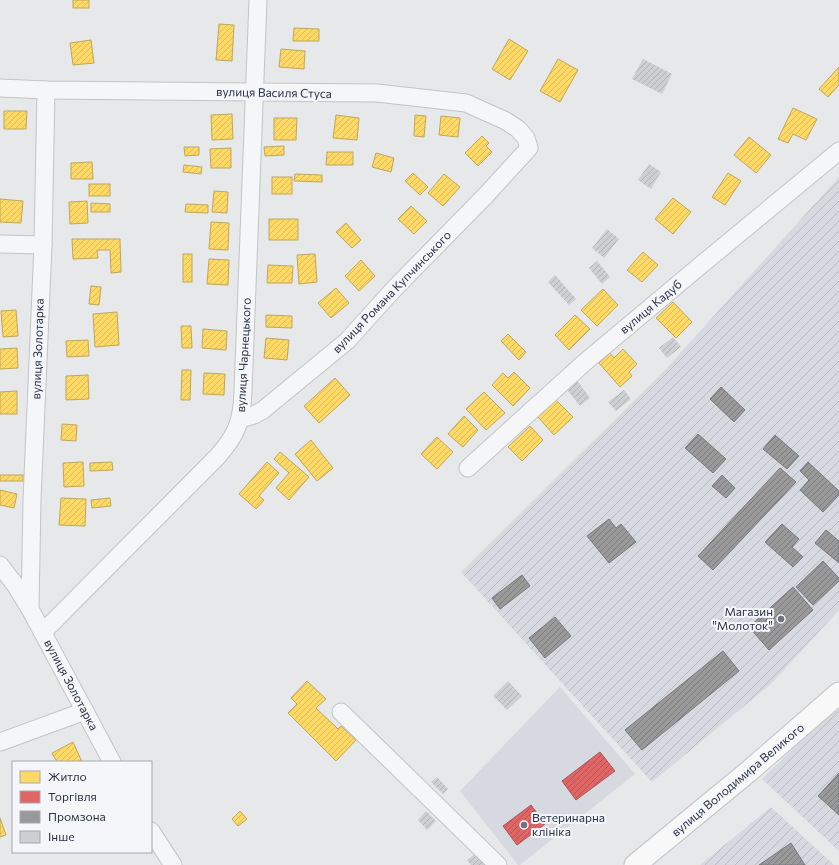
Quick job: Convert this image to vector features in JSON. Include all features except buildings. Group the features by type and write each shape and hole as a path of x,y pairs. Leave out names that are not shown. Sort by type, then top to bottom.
{"main road":[{"name":"вулиця Володимира Великого","path":"635,865 748,772 839,693"}],"street":[{"name":"вулиця Чарнецького","path":"43,632 217,457 233,436 241,419 258,0"},
{"name":"вулиця Василя Стуса","path":"0,88 46,90 376,94 466,102 506,121 518,129 526,138 530,148"},
{"name":"вулиця Золотарка","path":"30,609 32,500 43,245 46,90"},
{"name":"вулиця Романа Купчинського","path":"241,419 254,415 263,410 347,341 393,290 530,148"},
{"name":"вулиця Кадуб","path":"468,468 584,363 839,152"},
{"path":"0,244 43,245"},
{"name":"вулиця Золотарка","path":"0,565 16,586 30,609 111,761"},
{"path":"0,742 85,711"},
{"path":"341,712 498,865"},
{"path":"152,833 173,865"}],"shaded area":[{"path":"839,177 839,610 771,684 652,782 461,572 665,370"},
{"name":"Ветеринарна клініка","path":"560,687 635,774 520,865 518,865 460,791"},
{"path":"839,704 839,851 762,779"},
{"path":"771,807 834,865 700,865"}],"place":[{"name":"Магазин \"Молоток\"","path":"781,619"},
{"name":"Ветеринарна клініка","path":"524,825"}]}
